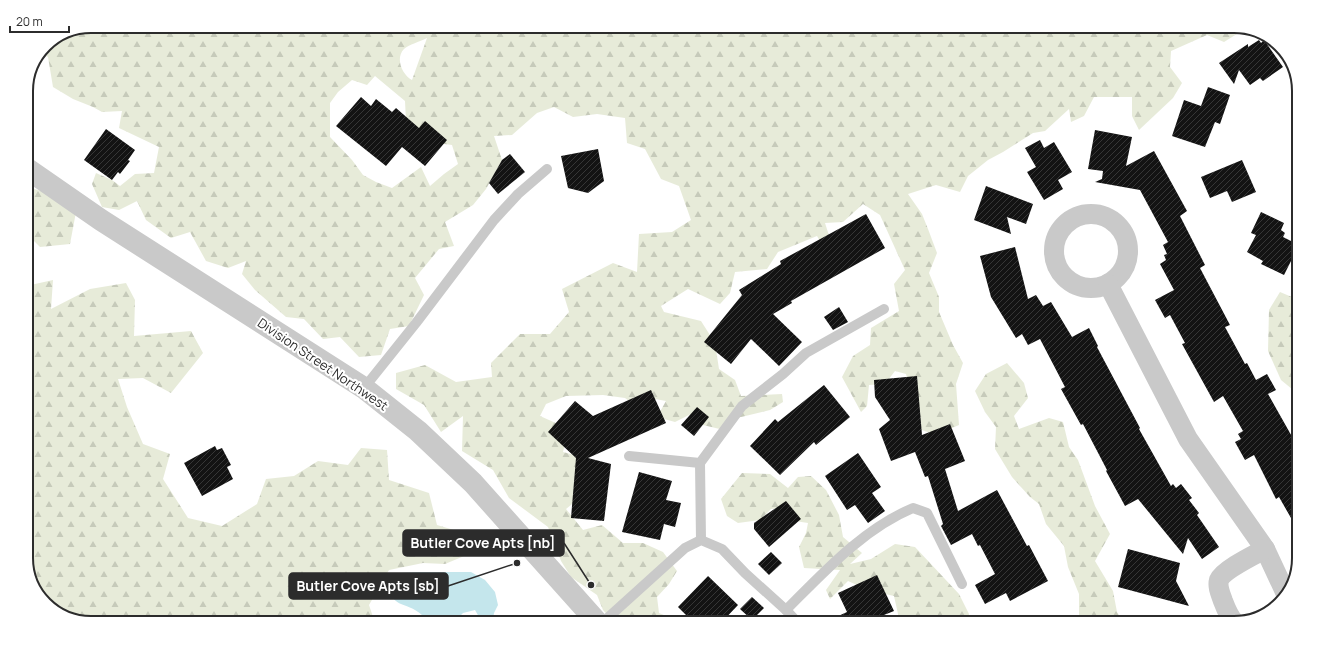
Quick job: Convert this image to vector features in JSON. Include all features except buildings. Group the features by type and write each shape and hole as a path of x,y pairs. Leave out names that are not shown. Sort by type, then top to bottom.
{"street":[{"name":"Division Street Northwest","path":"33,173 101,220 364,388 418,430 473,483 592,616"},
{"path":"1108,284 1188,439 1265,549 1283,588"},
{"path":"1230,616 1219,592 1219,581 1224,573 1265,549"}],"lane":[{"path":"364,388 416,323 494,220 518,194 547,169"},
{"path":"701,540 700,463 742,406 783,374 806,353 884,309"},
{"path":"629,456 700,463"},
{"path":"786,610 852,546 902,512 914,508 927,513 962,584"},
{"path":"610,616 685,548 701,540 722,549 792,616"}],"green space":[{"path":"91,33 1238,33 1224,42 1207,35 1171,51 1170,67 1182,83 1173,98 1139,130 1132,116 1132,97 1094,97 1084,116 1071,122 1069,109 1045,131 1033,133 988,160 968,176 960,192 936,185 908,194 922,214 937,253 929,273 939,297 939,312 953,345 963,363 956,384 959,425 936,435 919,429 906,374 895,371 885,384 869,385 867,406 861,412 842,377 853,356 870,345 871,328 899,311 894,284 905,270 880,215 863,204 843,222 825,223 834,251 827,254 817,236 778,252 767,269 735,272 730,293 720,304 688,289 661,306 664,312 701,321 715,343 719,369 735,380 741,396 782,394 783,402 770,410 737,418 728,431 703,425 695,412 675,422 657,417 666,401 650,398 636,406 625,398 603,395 566,396 546,404 540,416 558,424 567,435 563,452 586,458 582,496 566,509 583,530 602,525 623,543 643,543 663,552 677,571 669,584 657,597 659,613 666,616 609,616 603,610 597,595 571,577 561,561 548,527 509,498 493,470 462,451 463,416 441,432 424,405 396,389 396,373 425,365 456,382 492,377 491,363 520,334 550,334 569,312 562,289 613,263 637,272 639,234 672,232 691,220 679,186 661,179 645,149 627,143 625,118 597,114 573,117 554,107 537,113 512,135 494,136 502,160 486,189 473,205 445,222 454,246 439,249 415,278 424,295 409,326 390,329 381,355 359,357 340,337 323,339 304,319 286,317 255,290 242,274 246,261 228,268 206,261 190,232 171,238 146,220 137,201 119,210 102,207 92,184 96,173 112,180 120,186 135,174 154,173 159,147 119,128 122,111 102,112 73,99 53,87 48,57 46,55 50,50 69,37","holes":["427,38 412,80 408,78 401,66 401,53 408,46","375,76 405,101 406,121 429,142 452,145 458,164 430,186 421,167 392,188 376,182 363,175 352,160 330,137 330,103 338,92 352,80 367,85"]},
{"path":"33,189 42,191 76,212 70,244 40,247 33,240"},
{"path":"53,280 51,309 90,289 126,283 135,300 134,336 191,331 203,353 171,393 143,378 118,379 127,407 143,444 170,454 163,479 188,518 222,526 257,504 266,479 294,476 318,461 348,465 361,448 387,450 389,480 429,493 437,525 464,533 469,554 445,564 423,563 389,570 369,605 373,616 91,616 73,613 59,606 47,596 43,590 36,576 33,562 33,284"},
{"path":"1280,292 1292,297 1292,389 1281,380 1268,351 1269,310"},
{"path":"1007,363 1024,383 1028,398 1014,416 1019,429 1049,418 1063,422 1069,447 1078,460 1095,506 1110,534 1095,561 1113,591 1117,612 1120,616 1079,616 1079,594 1068,567 1064,546 1046,524 1039,504 1030,497 1012,477 995,449 996,427 985,412 975,391 986,374"},
{"path":"742,473 770,474 788,488 798,477 811,476 826,490 839,515 843,537 862,553 850,564 871,559 895,544 915,547 959,594 969,616 898,616 894,596 868,590 848,581 830,599 826,590 840,570 804,568 799,547 806,533 808,523 782,519 780,508 771,509 760,520 738,523 727,516 721,499"}],"water":[{"path":"471,572 485,580 495,592 498,605 494,616 478,616 475,610 463,613 460,616 423,616 416,610 399,603 392,596 390,590 390,580 398,573"}],"place":[{"name":"Butler Cove Apts [sb]","path":"517,563"},
{"name":"Butler Cove Apts [nb]","path":"591,585"}]}
